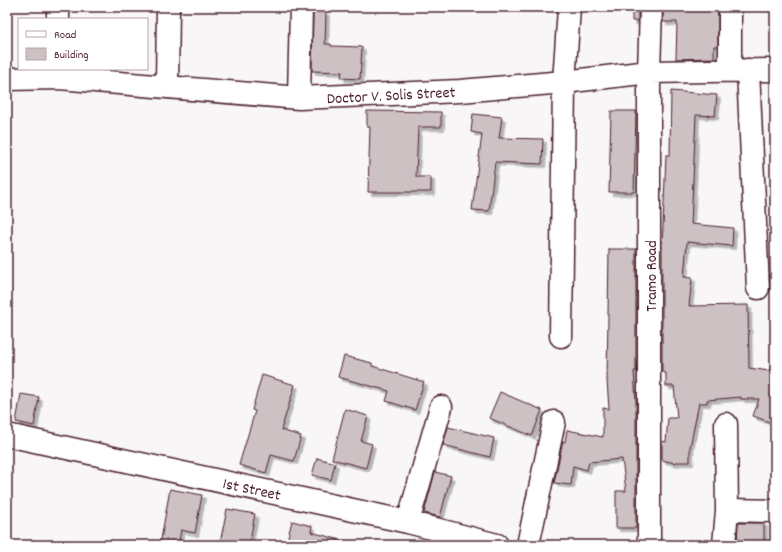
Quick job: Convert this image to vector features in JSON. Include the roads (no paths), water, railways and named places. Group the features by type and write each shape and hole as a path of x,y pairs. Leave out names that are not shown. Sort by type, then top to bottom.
{"street":[{"path":"58,7 58,18"},
{"path":"167,86 168,7"},
{"path":"299,98 300,7"},
{"name":"Tramo Road","path":"649,545 649,72 651,7"},
{"path":"730,7 739,70 758,288"},
{"path":"560,336 564,82 569,8"},
{"name":"Doctor V. Solis Street","path":"7,79 59,73 167,86 299,98 460,91 564,82 649,72 775,70"},
{"path":"408,522 441,407"},
{"path":"528,545 554,422"},
{"path":"724,545 727,510 726,424"},
{"name":"1st Street","path":"7,435 408,522 497,545"},
{"path":"727,510 775,511"}]}
